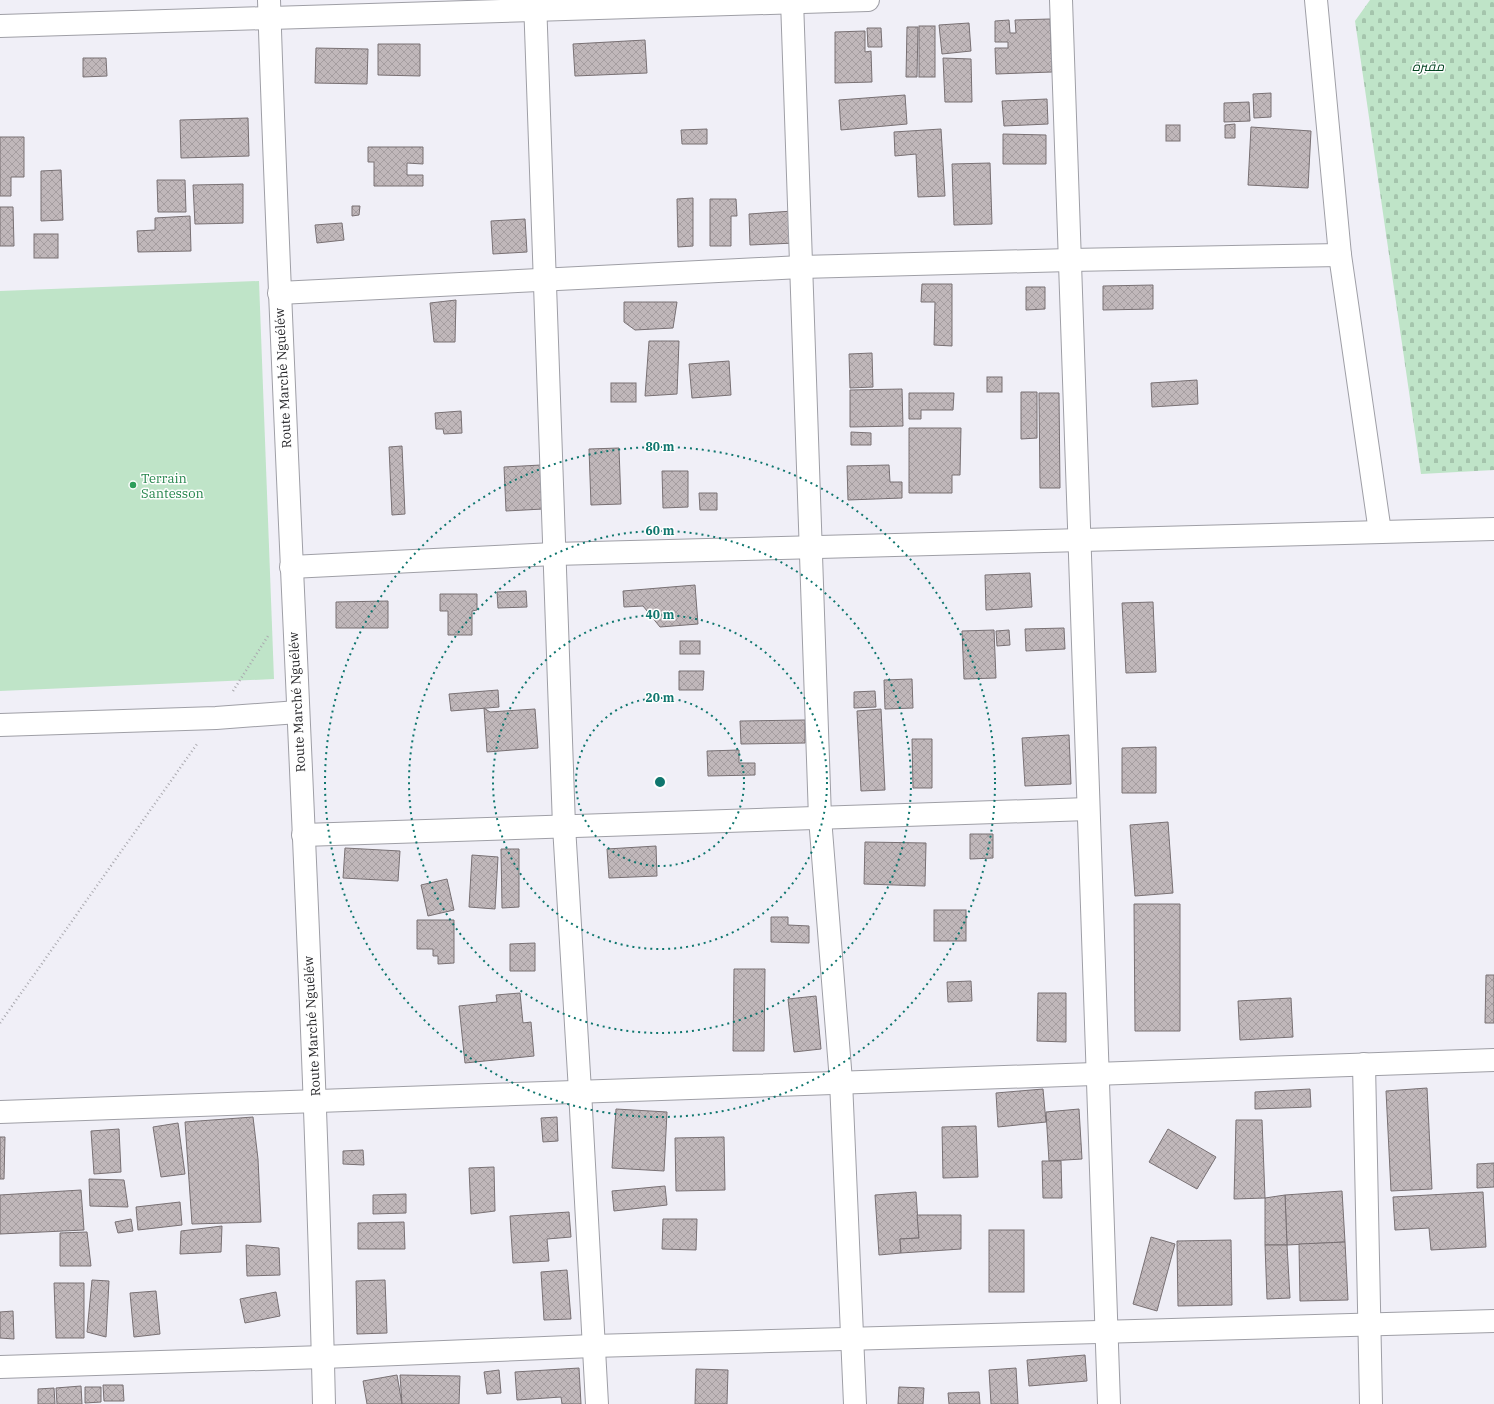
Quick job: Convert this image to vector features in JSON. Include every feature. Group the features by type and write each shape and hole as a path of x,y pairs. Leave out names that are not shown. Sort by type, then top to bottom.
{"street":[{"path":"0,26 269,9 868,0"},
{"path":"1061,0 1109,1404"},
{"path":"1316,0 1340,255 1380,532"},
{"path":"792,1 820,818 841,1081 855,1404"},
{"path":"535,5 564,826 597,1404"},
{"name":"Route Marché Nguéléw","path":"269,9 279,293 315,1101 324,1404"},
{"path":"279,293 801,267 1340,255"},
{"path":"291,567 554,554 1494,529"},
{"path":"0,725 216,718 298,712"},
{"path":"303,835 1088,809"},
{"path":"0,1112 841,1081 1494,1060"},
{"path":"1364,1064 1371,1404"},
{"path":"0,1367 323,1357 593,1346 1494,1320"}],"path":[{"path":"0,1023 216,718 271,632"}],"green space":[{"name":"مقبرة","path":"1370,0 1494,0 1494,470 1421,474 1355,21"},
{"name":"Terrain Santesson","path":"259,281 274,679 0,691 0,291"}],"building":[{"path":"1050,19 1052,72 996,74 995,48 1008,48 1008,42 995,42 995,21 1009,20 1010,33 1016,33 1015,20"},
{"path":"969,23 971,51 942,54 939,25"},
{"path":"919,26 935,26 935,77 919,77"},
{"path":"907,27 918,27 917,77 906,77"},
{"path":"867,28 881,28 882,47 868,47"},
{"path":"865,31 865,52 871,51 872,82 835,83 835,32"},
{"path":"645,40 647,73 575,76 573,44"},
{"path":"378,44 420,44 420,76 378,75"},
{"path":"316,48 368,49 367,84 315,83"},
{"path":"83,58 106,58 107,76 83,77"},
{"path":"943,58 971,59 972,102 945,102"},
{"path":"1271,93 1271,117 1254,118 1253,94"},
{"path":"905,95 907,124 841,130 839,100"},
{"path":"1047,99 1048,124 1004,126 1002,101"},
{"path":"1249,102 1250,121 1224,122 1224,103"},
{"path":"248,118 249,156 181,158 180,120"},
{"path":"1235,124 1235,138 1225,138 1225,125"},
{"path":"1166,125 1180,125 1180,141 1166,141"},
{"path":"1251,127 1311,131 1308,188 1248,185"},
{"path":"707,129 707,144 682,144 681,130"},
{"path":"941,129 945,196 918,197 916,154 895,156 894,132"},
{"path":"1003,134 1046,135 1046,164 1003,164"},
{"path":"0,137 24,137 24,177 11,177 11,196 0,196"},
{"path":"368,147 423,147 423,164 407,163 407,175 423,175 423,186 374,186 374,162 368,162"},
{"path":"990,163 992,224 954,225 952,164"},
{"path":"61,170 63,220 41,221 41,171"},
{"path":"157,180 185,180 186,212 158,212"},
{"path":"243,184 243,223 195,224 193,185"},
{"path":"693,198 693,246 678,247 677,199"},
{"path":"710,199 736,199 737,216 731,216 731,246 710,246"},
{"path":"352,206 360,206 359,215 352,216"},
{"path":"0,207 13,207 14,246 0,246"},
{"path":"793,211 795,243 750,245 749,214"},
{"path":"190,216 191,251 138,252 137,231 155,230 155,218"},
{"path":"525,219 527,252 493,254 491,221"},
{"path":"342,223 344,240 317,243 315,225"},
{"path":"34,234 58,234 58,258 34,258"},
{"path":"922,284 952,284 952,346 934,345 935,302 921,302"},
{"path":"1153,285 1153,309 1103,310 1103,286"},
{"path":"1026,287 1045,287 1045,309 1026,310"},
{"path":"456,300 455,342 434,342 430,303"},
{"path":"624,302 677,302 673,328 635,330 624,322"},
{"path":"649,341 679,341 677,394 645,396"},
{"path":"872,353 873,387 850,388 849,354"},
{"path":"729,361 731,395 692,398 689,364"},
{"path":"987,377 1002,377 1002,392 987,392"},
{"path":"1197,380 1198,404 1152,407 1151,383"},
{"path":"611,383 636,383 636,402 611,402"},
{"path":"902,389 903,426 850,427 850,390"},
{"path":"1021,392 1037,392 1037,438 1021,439"},
{"path":"909,393 954,393 953,410 921,410 921,419 909,419"},
{"path":"1039,393 1059,393 1060,488 1040,488"},
{"path":"461,411 462,433 444,434 443,429 436,429 435,413"},
{"path":"909,428 961,428 960,475 952,475 952,493 909,493"},
{"path":"851,432 871,433 871,445 851,445"},
{"path":"402,446 405,514 392,515 389,447"},
{"path":"619,448 621,504 591,505 589,449"},
{"path":"541,465 543,509 506,511 504,467"},
{"path":"889,465 890,482 902,482 902,498 848,500 847,466"},
{"path":"662,471 688,471 688,507 663,508"},
{"path":"699,493 717,493 717,510 700,510"},
{"path":"1030,573 1032,607 986,610 985,575"},
{"path":"695,585 698,624 660,627 643,606 624,607 623,591"},
{"path":"526,591 527,607 498,608 497,592"},
{"path":"440,594 477,594 477,610 472,611 472,635 448,635 448,611 440,611"},
{"path":"388,601 388,628 336,628 336,602"},
{"path":"1153,602 1156,672 1126,673 1122,603"},
{"path":"1064,628 1065,649 1026,651 1025,629"},
{"path":"994,630 996,678 964,679 962,631"},
{"path":"1009,630 1010,645 997,646 996,631"},
{"path":"680,641 700,641 700,654 680,654"},
{"path":"679,671 704,671 703,690 679,690"},
{"path":"912,679 913,708 885,709 884,680"},
{"path":"498,690 499,707 451,711 449,694"},
{"path":"875,691 876,707 854,708 854,692"},
{"path":"484,708 490,712 535,709 538,748 487,752"},
{"path":"881,709 885,790 861,791 857,711"},
{"path":"805,720 805,743 741,744 740,721"},
{"path":"1069,735 1071,784 1025,786 1022,738"},
{"path":"912,739 932,739 932,788 913,788"},
{"path":"1156,747 1156,793 1122,793 1122,748"},
{"path":"739,750 739,763 755,763 755,775 708,776 707,751"},
{"path":"1168,822 1173,893 1135,896 1130,825"},
{"path":"970,834 993,834 993,858 970,859"},
{"path":"865,842 926,843 925,886 864,884"},
{"path":"656,846 657,876 609,878 607,849"},
{"path":"345,848 400,851 398,881 343,878"},
{"path":"501,849 519,849 519,907 502,908"},
{"path":"472,855 498,857 495,909 469,907"},
{"path":"447,879 454,910 428,916 421,885"},
{"path":"1134,904 1180,904 1180,1031 1135,1031"},
{"path":"934,910 966,910 966,941 934,941"},
{"path":"771,917 788,917 788,925 809,926 809,943 771,942"},
{"path":"417,920 454,920 454,963 438,964 438,956 433,956 433,949 417,949"},
{"path":"535,943 535,971 510,971 510,944"},
{"path":"734,969 765,969 764,1051 733,1051"},
{"path":"1486,975 1494,975 1494,1023 1485,1023"},
{"path":"971,981 972,1001 948,1002 947,982"},
{"path":"520,993 523,1023 531,1022 534,1056 465,1063 459,1006 497,1002 496,995"},
{"path":"1038,993 1066,993 1066,1042 1037,1041"},
{"path":"816,996 821,1049 794,1052 788,999"},
{"path":"1291,998 1293,1037 1240,1040 1238,1001"},
{"path":"1427,1088 1432,1189 1391,1191 1386,1091"},
{"path":"1043,1089 1046,1122 998,1127 996,1093"},
{"path":"1310,1089 1311,1107 1255,1109 1255,1092"},
{"path":"616,1109 667,1112 664,1171 612,1168"},
{"path":"1079,1109 1082,1159 1049,1161 1046,1112"},
{"path":"253,1117 258,1159 261,1222 192,1224 185,1122"},
{"path":"557,1117 558,1141 543,1142 541,1118"},
{"path":"1236,1120 1262,1120 1265,1198 1234,1199"},
{"path":"178,1123 185,1174 161,1177 153,1127"},
{"path":"976,1126 978,1177 943,1178 942,1127"},
{"path":"119,1129 121,1172 94,1174 91,1131"},
{"path":"1168,1129 1216,1157 1197,1189 1149,1162"},
{"path":"0,1137 5,1137 4,1179 0,1179"},
{"path":"724,1137 725,1190 676,1191 675,1138"},
{"path":"363,1150 364,1165 343,1164 343,1151"},
{"path":"1042,1161 1061,1161 1062,1198 1043,1198"},
{"path":"1494,1163 1494,1187 1477,1188 1477,1164"},
{"path":"494,1167 495,1211 471,1214 469,1168"},
{"path":"89,1179 124,1180 128,1207 90,1206"},
{"path":"665,1186 667,1205 614,1211 612,1191"},
{"path":"81,1190 84,1230 0,1234 0,1195"},
{"path":"1342,1191 1345,1242 1287,1245 1285,1195"},
{"path":"916,1192 919,1238 900,1239 901,1253 879,1255 875,1195"},
{"path":"1483,1192 1486,1247 1431,1250 1429,1228 1395,1230 1393,1197"},
{"path":"406,1194 406,1213 373,1214 373,1195"},
{"path":"1285,1195 1287,1245 1265,1245 1265,1198"},
{"path":"180,1202 182,1225 138,1230 136,1207"},
{"path":"569,1212 571,1237 547,1239 549,1261 513,1263 510,1216"},
{"path":"917,1215 961,1215 961,1249 901,1253 900,1239 919,1238"},
{"path":"131,1219 133,1231 118,1233 115,1222"},
{"path":"663,1219 697,1219 696,1250 662,1249"},
{"path":"404,1222 405,1249 358,1249 358,1223"},
{"path":"222,1226 221,1252 180,1254 181,1231"},
{"path":"989,1230 1024,1230 1024,1292 989,1292"},
{"path":"87,1232 91,1266 60,1266 60,1233"},
{"path":"1151,1237 1175,1244 1157,1311 1133,1304"},
{"path":"1231,1240 1232,1305 1178,1306 1177,1241"},
{"path":"1345,1242 1348,1300 1300,1301 1299,1244"},
{"path":"246,1245 279,1248 280,1275 247,1276"},
{"path":"1265,1245 1287,1245 1290,1298 1267,1299"},
{"path":"567,1270 571,1319 544,1320 541,1272"},
{"path":"92,1280 109,1281 106,1337 87,1332"},
{"path":"385,1280 387,1333 357,1334 356,1281"},
{"path":"54,1283 84,1283 84,1338 56,1338"},
{"path":"156,1291 160,1334 134,1337 130,1293"},
{"path":"276,1292 280,1316 245,1323 240,1299"},
{"path":"13,1311 14,1339 0,1338 0,1312"},
{"path":"1085,1355 1087,1381 1029,1386 1027,1360"},
{"path":"579,1368 581,1404 562,1404 561,1397 517,1400 515,1372"},
{"path":"1016,1368 1018,1404 991,1404 989,1370"},
{"path":"696,1369 728,1370 727,1404 695,1404"},
{"path":"499,1370 501,1393 487,1394 484,1372"},
{"path":"397,1375 402,1404 367,1404 363,1381"},
{"path":"400,1375 460,1376 459,1404 402,1404"},
{"path":"103,1385 123,1385 124,1401 104,1401"},
{"path":"81,1386 82,1404 57,1404 56,1388"},
{"path":"85,1387 101,1387 101,1402 85,1403"},
{"path":"899,1387 924,1388 923,1404 898,1404"},
{"path":"54,1388 55,1404 38,1404 38,1389"},
{"path":"979,1392 980,1404 949,1404 948,1393"}],"place":[{"name":"Terrain Santesson","path":"133,485"}]}
